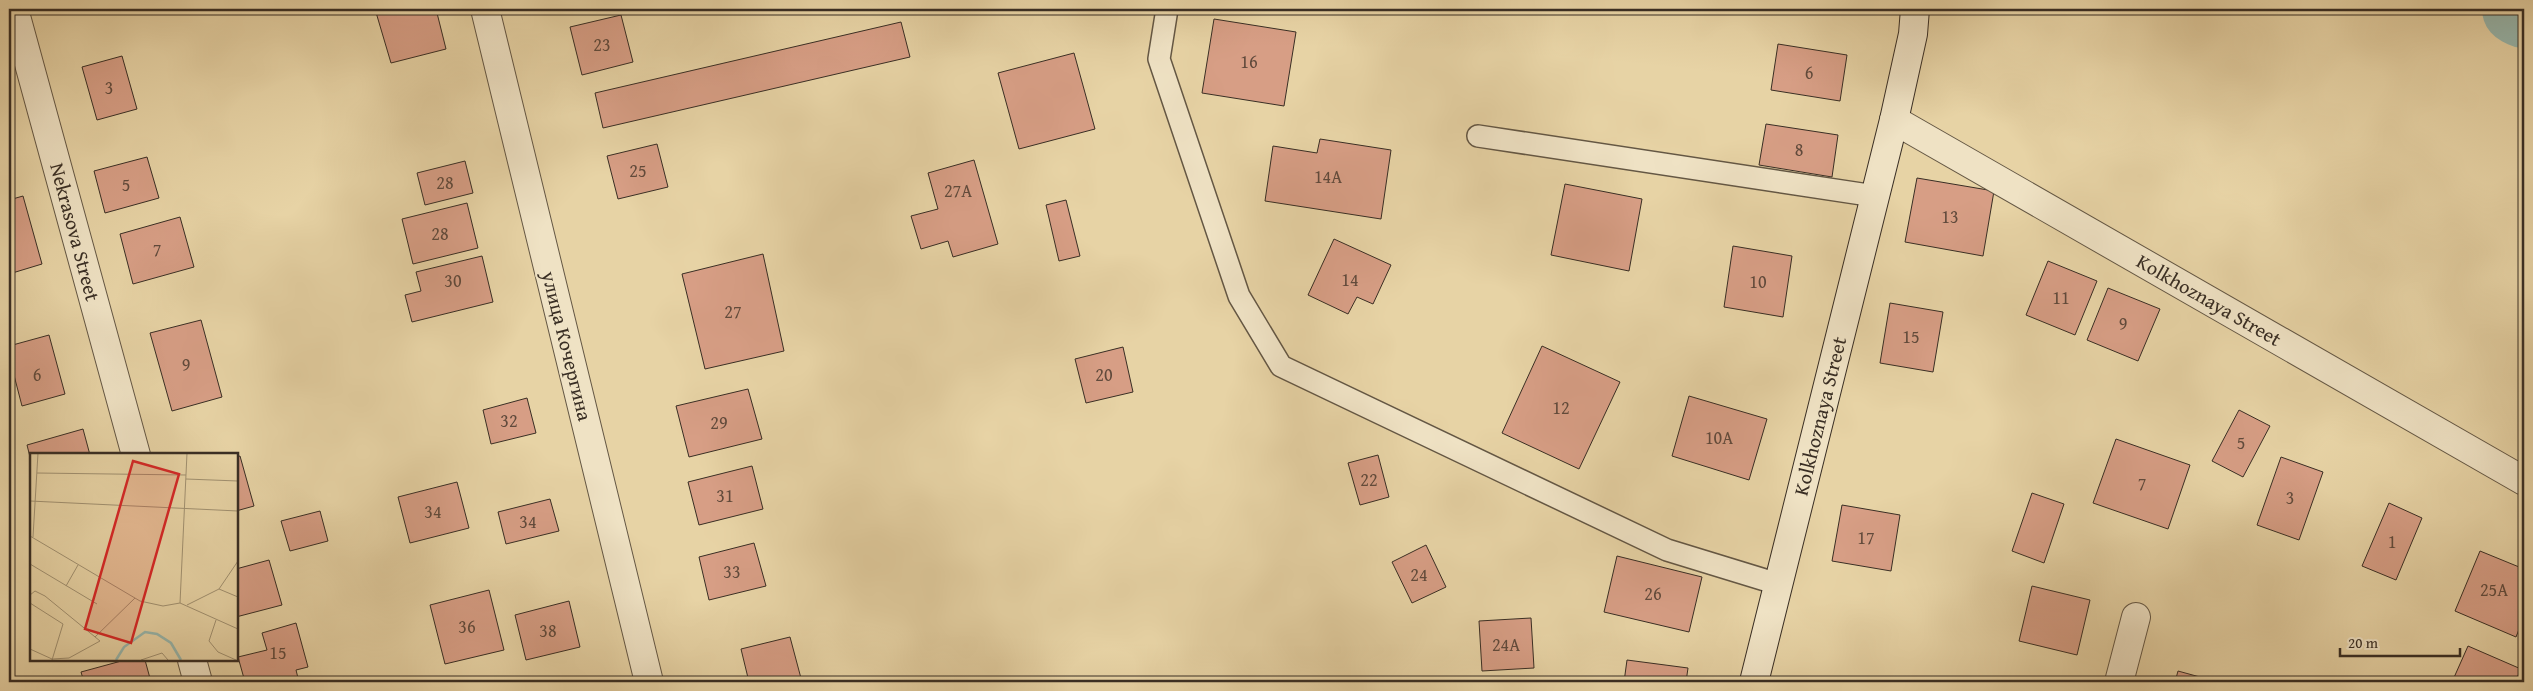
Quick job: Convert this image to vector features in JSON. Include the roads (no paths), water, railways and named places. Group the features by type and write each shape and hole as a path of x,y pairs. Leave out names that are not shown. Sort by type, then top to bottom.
{"street":[{"name":"Nekrasova Street","path":"14,9 135,453"},
{"name":"улица Кочергина","path":"485,9 649,682"},
{"name":"Kolkhoznaya Street","path":"1754,682 1894,120 1913,34 1915,9"},
{"name":"Kolkhoznaya Street","path":"1894,120 2524,481"},
{"path":"2119,682 2136,617"},
{"path":"192,661 198,682"}],"lane":[{"path":"1167,9 1159,59 1239,296 1281,366 1667,550 1778,584"},
{"path":"1478,136 1875,196"}],"waterway":[{"path":"2518,9 2524,12"}]}
